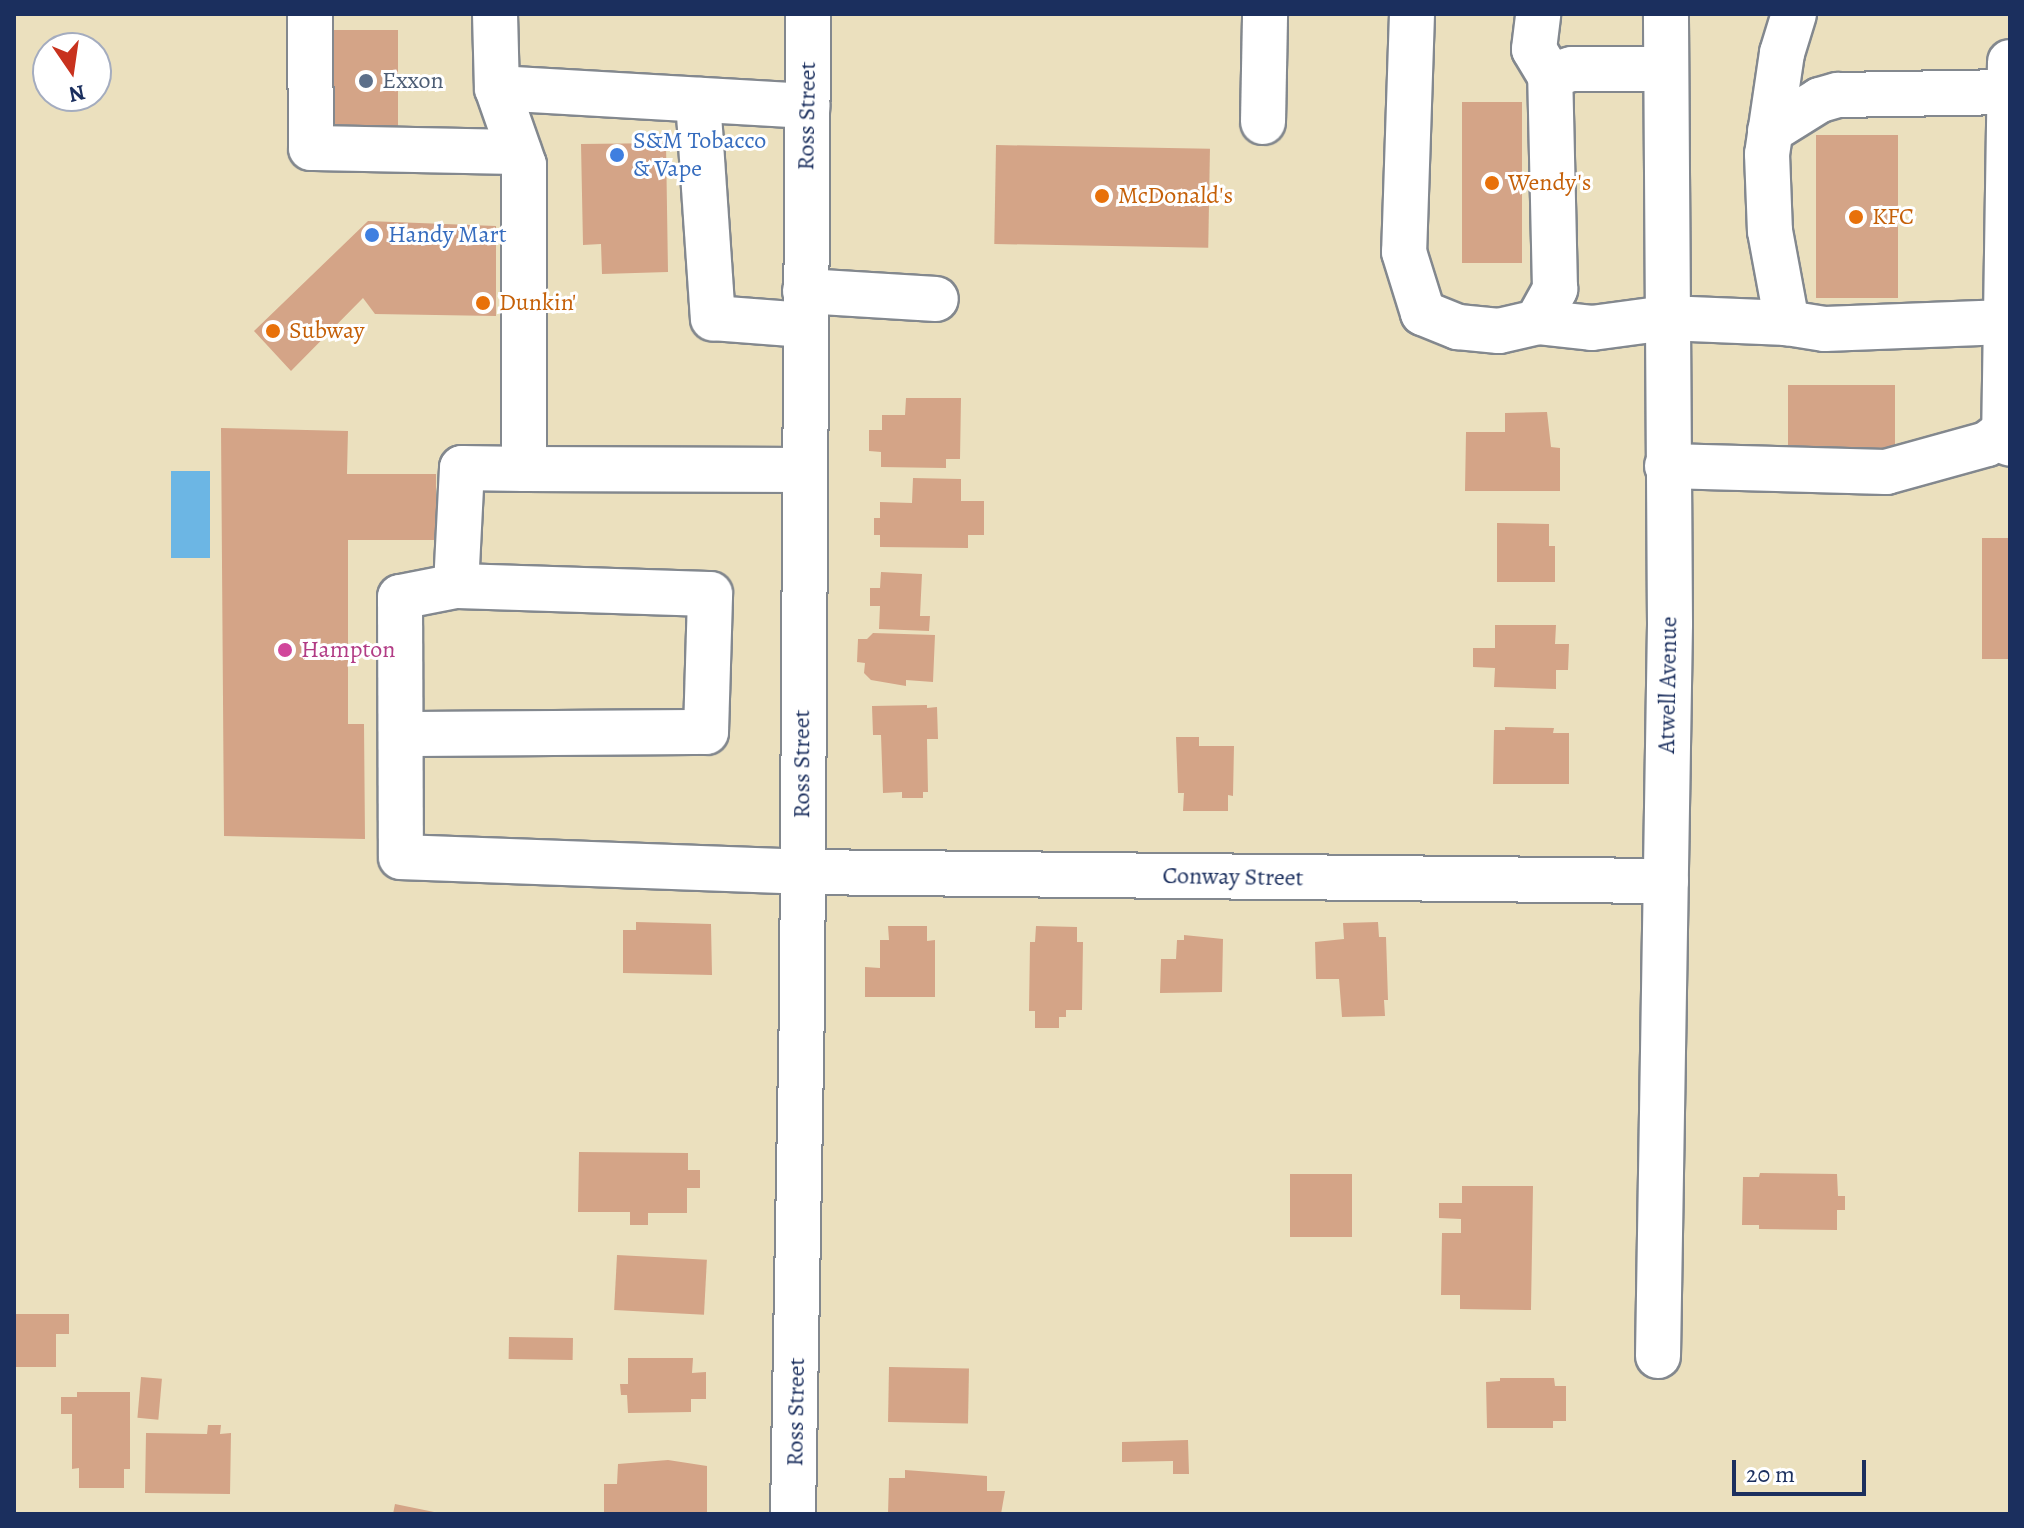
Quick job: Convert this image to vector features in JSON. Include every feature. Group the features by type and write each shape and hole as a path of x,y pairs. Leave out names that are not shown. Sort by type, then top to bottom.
{"street":[{"path":"310,14 311,148 519,152"},
{"path":"495,14 497,88 524,165 524,469"},
{"name":"Ross Street","path":"793,1514 802,1004 808,14"},
{"path":"1263,122 1265,14"},
{"path":"1412,14 1404,252 1423,313 1458,327 1499,331 1537,322 1592,328 1666,318 1787,323 1825,329 2006,322"},
{"path":"1537,322 1555,289 1550,76 1534,49 1538,14"},
{"name":"Atwell Avenue","path":"1658,1356 1670,624 1666,14"},
{"path":"1787,323 1770,231 1767,154 1782,53 1794,14"},
{"path":"1667,466 1886,472 2007,437 2010,62"},
{"path":"1550,76 1572,69 1665,69"},
{"path":"497,88 807,106"},
{"path":"1770,131 1820,100 1838,95 2010,92"},
{"path":"698,100 713,318 936,299"},
{"path":"456,586 462,468 804,470"},
{"path":"456,586 710,594 706,732 401,734 400,597 456,586"},
{"name":"Conway Street","path":"401,734 401,857 801,872 1666,881"}],"water":[{"path":"171,471 210,471 210,558 171,558"}],"building":[{"name":"Exxon","path":"334,30 398,30 398,131 334,131"},
{"name":"Wendy's","path":"1462,102 1522,102 1522,263 1462,263"},
{"name":"KFC","path":"1816,135 1898,135 1898,298 1816,298"},
{"path":"666,143 668,272 602,274 601,244 583,245 581,144"},
{"name":"McDonald's","path":"996,145 1210,149 1208,248 994,244"},
{"path":"368,221 496,226 496,316 375,314 363,298 291,371 254,331"},
{"path":"1788,385 1895,385 1895,465 1788,465"},
{"path":"906,398 961,398 960,459 946,459 946,468 881,467 881,452 869,451 869,430 882,430 882,415 905,415"},
{"path":"1547,412 1551,447 1560,448 1560,491 1465,491 1466,432 1505,432 1505,413"},
{"name":"Hampton","path":"221,428 348,431 347,474 436,474 436,540 348,540 348,724 364,724 365,839 224,836"},
{"path":"913,478 961,479 961,501 984,501 984,535 968,535 968,548 880,547 880,535 874,535 874,518 880,518 880,502 912,503"},
{"path":"1497,523 1549,524 1549,546 1555,546 1555,582 1497,582"},
{"path":"1982,538 2010,538 2010,659 1982,659"},
{"path":"881,572 922,574 920,616 930,616 929,631 879,629 880,606 870,606 870,588 880,588"},
{"path":"1495,625 1556,625 1555,644 1569,644 1568,670 1556,670 1556,689 1494,687 1495,668 1473,667 1473,648 1495,648"},
{"path":"873,633 935,635 933,682 906,680 906,686 871,680 864,673 865,663 857,662 858,639 867,639"},
{"path":"927,705 927,708 937,707 938,739 927,739 928,792 923,792 923,798 902,798 902,792 883,793 881,735 873,735 872,706"},
{"path":"1505,727 1554,728 1553,733 1569,733 1569,784 1493,784 1494,730 1505,730"},
{"path":"1176,737 1199,737 1199,746 1234,746 1233,796 1228,795 1228,811 1183,811 1184,793 1178,793"},
{"path":"636,922 711,924 712,975 623,973 623,930 636,930"},
{"path":"1378,922 1379,937 1386,937 1388,1000 1384,1000 1385,1016 1342,1017 1339,979 1316,979 1315,942 1344,939 1343,923"},
{"path":"888,926 927,926 927,941 935,940 935,997 865,997 865,967 880,968 880,940 889,940"},
{"path":"1036,926 1077,927 1077,942 1083,942 1082,1010 1066,1010 1066,1017 1059,1017 1059,1028 1035,1028 1035,1011 1029,1011 1030,942 1035,942"},
{"path":"1184,935 1223,939 1222,992 1160,993 1161,959 1176,959 1177,940 1184,940"},
{"path":"579,1152 688,1153 688,1170 700,1170 700,1188 687,1188 687,1213 648,1213 648,1225 630,1225 630,1212 578,1212"},
{"path":"1760,1173 1837,1174 1838,1196 1845,1196 1845,1210 1837,1210 1837,1230 1759,1229 1759,1225 1742,1225 1743,1177 1759,1177"},
{"path":"1290,1174 1352,1174 1352,1237 1290,1237"},
{"path":"1462,1186 1533,1186 1531,1310 1460,1309 1460,1295 1441,1295 1442,1233 1461,1233 1461,1219 1439,1218 1439,1203 1462,1203"},
{"path":"617,1255 707,1260 704,1315 614,1310"},
{"path":"14,1314 69,1314 69,1334 56,1334 56,1367 14,1367"},
{"path":"509,1337 573,1338 573,1360 509,1359"},
{"path":"628,1358 693,1358 692,1373 706,1372 706,1399 691,1399 691,1412 628,1413 627,1395 621,1395 620,1384 628,1384"},
{"path":"889,1367 969,1368 968,1423 888,1422"},
{"path":"141,1377 162,1379 158,1420 137,1418"},
{"path":"1500,1378 1554,1378 1555,1386 1566,1386 1566,1421 1553,1421 1553,1428 1487,1428 1486,1382 1500,1381"},
{"path":"77,1392 130,1392 130,1469 124,1469 124,1488 79,1488 79,1468 72,1469 72,1414 61,1414 61,1397 77,1397"},
{"path":"208,1425 221,1425 220,1434 231,1433 230,1494 145,1493 146,1433 207,1434"},
{"path":"1188,1440 1189,1474 1173,1474 1173,1461 1122,1462 1122,1442"},
{"path":"668,1460 707,1466 707,1514 604,1514 604,1484 617,1484 618,1464"},
{"path":"905,1470 987,1476 987,1491 1005,1491 1001,1514 888,1514 889,1478 905,1478"},
{"path":"395,1504 439,1513 439,1514 393,1514"}],"place":[{"name":"Exxon","path":"366,81"},
{"name":"S&M Tobacco & Vape","path":"617,155"},
{"name":"Wendy's","path":"1492,183"},
{"name":"McDonald's","path":"1102,196"},
{"name":"KFC","path":"1856,217"},
{"name":"Handy Mart","path":"372,235"},
{"name":"Dunkin'","path":"483,303"},
{"name":"Subway","path":"273,331"},
{"name":"Hampton","path":"285,650"}]}
